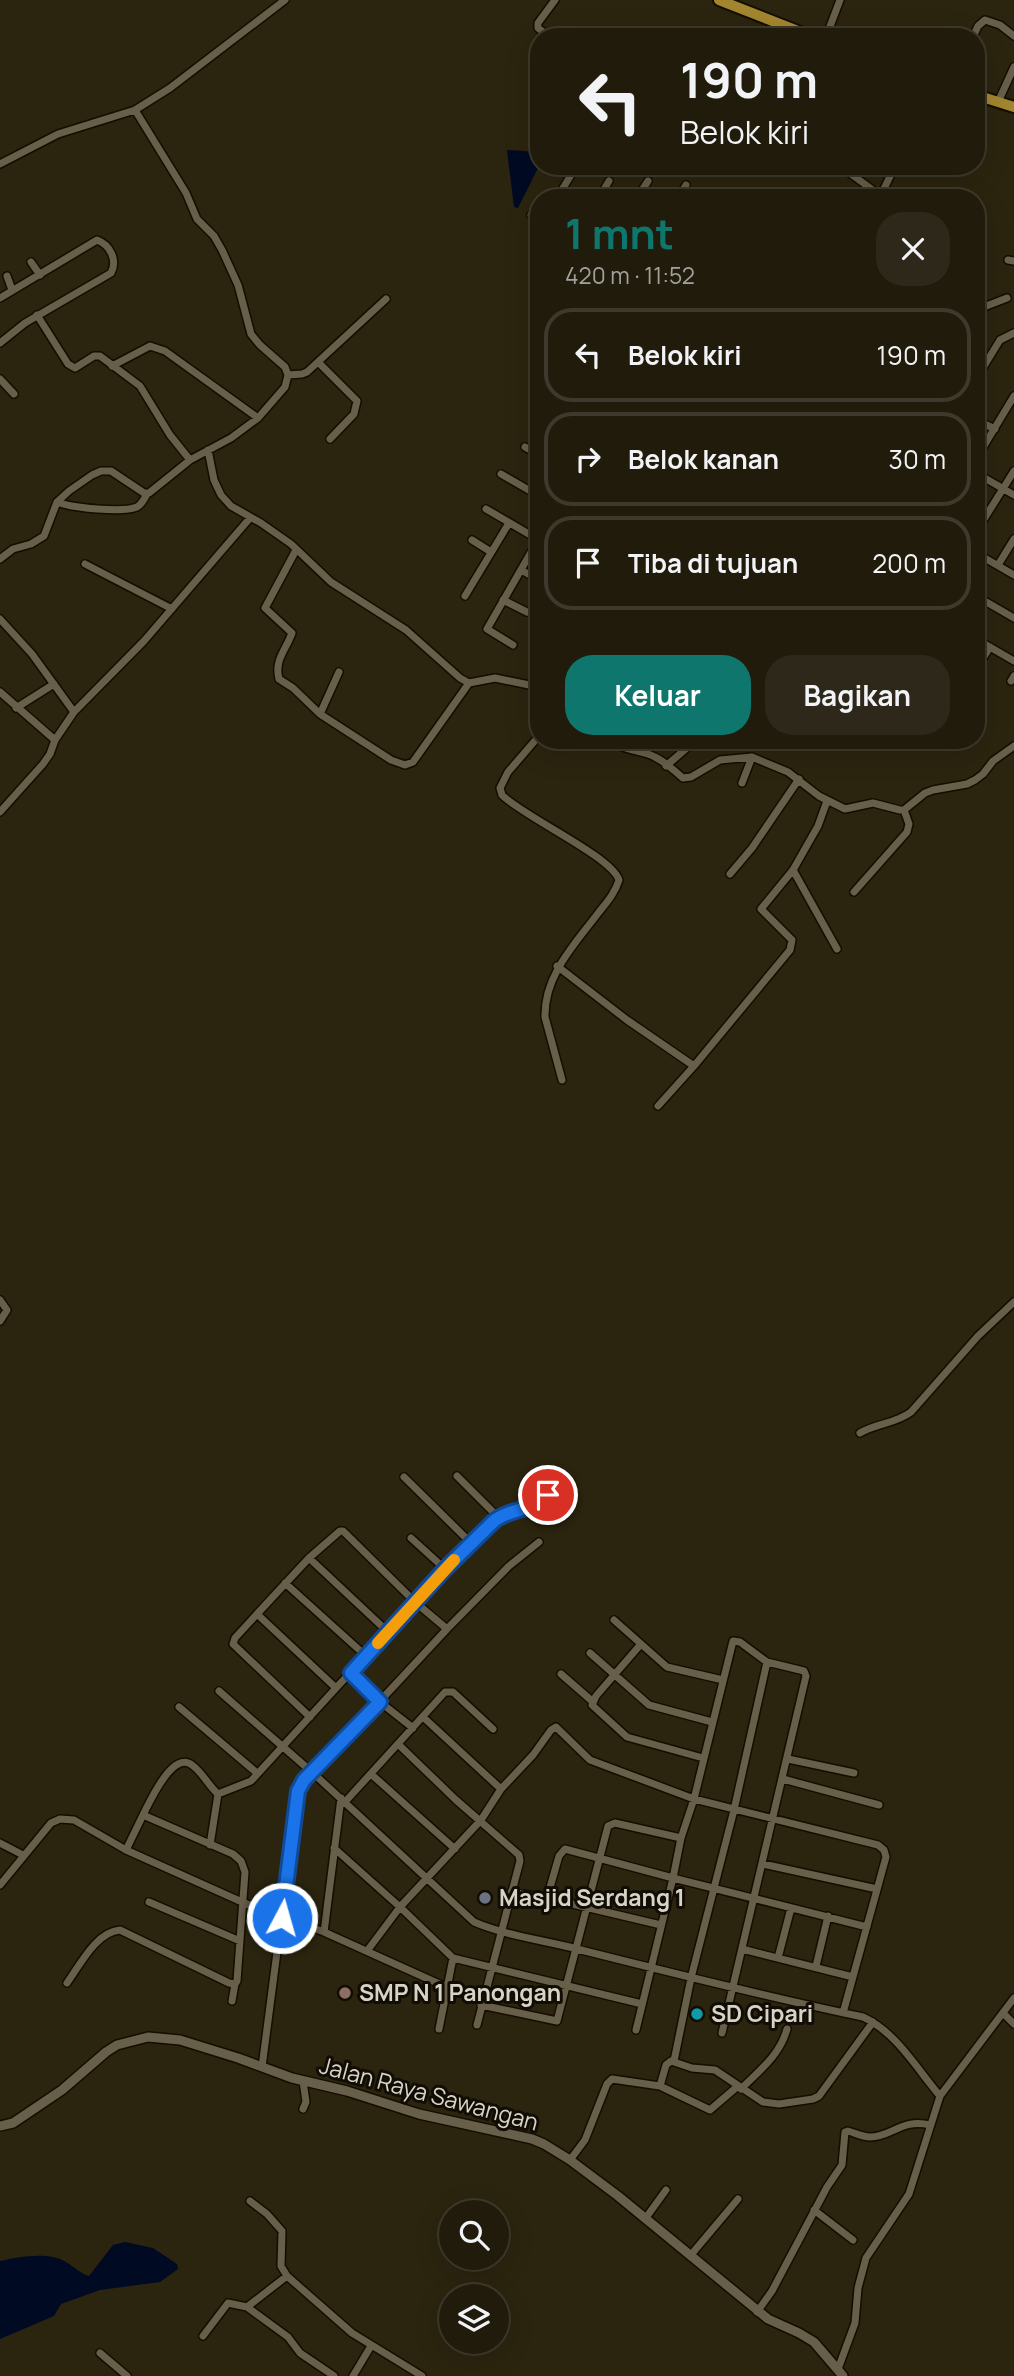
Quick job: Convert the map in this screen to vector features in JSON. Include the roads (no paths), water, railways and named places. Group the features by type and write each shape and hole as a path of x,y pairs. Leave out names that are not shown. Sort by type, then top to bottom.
{"main road":[{"path":"719,0 789,28"},
{"path":"985,98 1014,107"}],"street":[{"path":"0,164 58,134 135,110 180,80 285,0"},
{"path":"538,28 538,23 555,0"},
{"path":"829,28 840,0"},
{"path":"977,28 985,20 1000,25 1014,36"},
{"path":"776,28 778,24"},
{"path":"998,102 1014,67"},
{"path":"57,502 76,508 129,509 139,506 147,494 190,460 231,438 258,418 285,387 288,374 285,367 251,334 238,285 222,250 214,236 197,219 186,193 135,110"},
{"path":"562,189 571,175"},
{"path":"852,175 870,189"},
{"path":"604,189 609,181"},
{"path":"643,189 648,181"},
{"path":"684,189 686,185"},
{"path":"0,298 97,240 103,243 114,257 111,273 37,315 0,342"},
{"path":"31,262 40,275"},
{"path":"7,276 12,290"},
{"path":"985,307 1007,298"},
{"path":"288,374 302,374 386,299"},
{"path":"37,315 62,359 68,364 75,368 94,356 100,356 140,386 170,435 190,460"},
{"path":"985,364 1000,340 1014,333"},
{"path":"112,366 150,346 165,351 258,418"},
{"path":"317,362 357,401 354,414 330,439"},
{"path":"0,379 14,394"},
{"path":"0,394 7,386"},
{"path":"985,445 1014,396"},
{"path":"985,424 995,429"},
{"path":"525,447 530,450"},
{"path":"208,450 214,480 221,495 232,506 278,534 331,582 406,630 460,678 469,683 495,678 530,685"},
{"path":"0,559 44,536 57,502 92,475 107,470 147,494"},
{"path":"985,517 1014,471"},
{"path":"501,474 530,491"},
{"path":"985,478 1014,495"},
{"path":"486,509 530,535"},
{"path":"0,812 43,764 74,712 172,609 250,518"},
{"path":"465,596 509,523"},
{"path":"998,565 1014,539"},
{"path":"472,540 491,552"},
{"path":"296,550 265,608 292,633 279,659 279,679 293,688 320,715 397,763 409,765 469,683"},
{"path":"513,645 487,629 530,555"},
{"path":"985,558 1014,575"},
{"path":"85,564 172,609"},
{"path":"521,570 530,575"},
{"path":"503,600 527,612"},
{"path":"985,601 1014,618"},
{"path":"0,620 19,639 74,712"},
{"path":"985,644 1014,661"},
{"path":"985,655 990,647"},
{"path":"320,715 339,672"},
{"path":"16,708 54,684"},
{"path":"0,692 55,740"},
{"path":"530,746 508,772 500,788 502,795 596,857 615,871 619,880 610,898 557,966 545,1008 562,1080"},
{"path":"904,810 925,793 967,785 984,774 993,761 1014,746"},
{"path":"628,749 657,758 683,778 720,761 752,757 772,764 799,779 807,788 845,809 873,803 904,810"},
{"path":"666,766 686,749"},
{"path":"741,783 752,757"},
{"path":"730,874 752,849 799,779"},
{"path":"658,1105 694,1066 790,950 792,940 761,909 793,870 818,826 827,801"},
{"path":"854,892 907,832 909,824 904,810"},
{"path":"793,870 837,949"},
{"path":"557,966 627,1020 694,1066"},
{"path":"0,1300 7,1310 0,1321"},
{"path":"860,1433 872,1426 900,1420 911,1412 978,1336 1014,1302"},
{"path":"457,1476 500,1516 510,1515 547,1498 552,1483 560,1474"},
{"path":"404,1476 471,1543"},
{"path":"218,1794 248,1783 445,1569 500,1516"},
{"path":"310,1717 233,1644 235,1638 285,1583 337,1532 343,1531 415,1602 447,1629"},
{"path":"411,1538 445,1569"},
{"path":"262,2067 295,1801 300,1786 447,1629 509,1566 539,1542"},
{"path":"309,1558 388,1632"},
{"path":"285,1583 366,1656"},
{"path":"257,1614 336,1688"},
{"path":"614,1620 662,1664 672,1669 723,1680"},
{"path":"636,2030 681,1838 694,1799 733,1642 740,1642 767,1662 806,1673 722,2034"},
{"path":"592,1702 641,1644"},
{"path":"590,1653 649,1705 712,1722"},
{"path":"674,2061 691,1978 734,1810 767,1662"},
{"path":"351,1673 380,1702 413,1727"},
{"path":"561,1674 627,1737 703,1758"},
{"path":"219,1691 343,1800 474,1923 873,2022 890,2036 940,2096"},
{"path":"324,1932 343,1800 371,1774 440,1697 449,1691 459,1696 493,1729"},
{"path":"179,1707 257,1773"},
{"path":"423,1717 501,1789"},
{"path":"367,1951 400,1907 481,1820 501,1789 556,1727 590,1760 694,1799 878,1845 886,1853 843,2013"},
{"path":"398,1744 519,1855 520,1861 477,2025"},
{"path":"788,1759 854,1773"},
{"path":"126,1850 159,1786 177,1763 183,1761 193,1765 218,1794"},
{"path":"371,1774 455,1849"},
{"path":"783,1780 878,1805"},
{"path":"209,1845 218,1794"},
{"path":"143,1815 233,1854 241,1861 245,1872 238,1976 232,2000"},
{"path":"0,1885 51,1822 60,1819 74,1820 126,1850 242,1902 324,1932 446,1987"},
{"path":"481,2005 557,2021 606,1829 612,1823 681,1838"},
{"path":"0,1843 23,1855"},
{"path":"334,1848 453,1958 642,2004"},
{"path":"547,1898 559,1856 567,1849 866,1927"},
{"path":"763,1864 877,1889"},
{"path":"511,1892 662,1925"},
{"path":"149,1902 240,1941"},
{"path":"778,1958 791,1908"},
{"path":"816,1966 828,1916"},
{"path":"67,1983 97,1942 107,1933 120,1930 236,1984"},
{"path":"742,1949 853,1977"},
{"path":"439,2029 453,1958"},
{"path":"841,2372 855,2323 858,2288 866,2258 909,2194 916,2179 940,2096 1014,1998"},
{"path":"1003,2013 1014,2024"},
{"path":"660,2086 666,2065 674,2061 691,2068 715,2070 763,2102 773,2104 813,2099 818,2096 873,2022"},
{"path":"570,2160 585,2140 607,2084 612,2079 660,2086 710,2110 775,2056 782,2046 787,2029"},
{"name":"Jalan Raya Sawangan","path":"0,2126 13,2123 62,2090 106,2052 138,2038 180,2040 303,2081 347,2091 419,2114 532,2139 570,2160 757,2312 814,2343 841,2372"},
{"path":"303,2081 306,2102 303,2109"},
{"path":"757,2312 772,2291 814,2210 842,2165 846,2130 874,2137 904,2124 919,2122 930,2125"},
{"path":"645,2219 666,2190"},
{"path":"690,2256 738,2199"},
{"path":"250,2201 274,2220 282,2231 281,2266 287,2276 352,2333 422,2376"},
{"path":"814,2210 853,2240"},
{"path":"247,2308 287,2276"},
{"path":"203,2336 228,2303 247,2308 288,2337 300,2353 334,2376"},
{"path":"353,2376 371,2346"},
{"path":"100,2353 127,2376"}],"water":[{"path":"507,150 530,151 530,175 534,175 518,208 514,207"},
{"path":"125,2242 153,2248 177,2264 178,2269 160,2282 100,2290 61,2304 54,2316 0,2339 0,2261 33,2256 51,2257 66,2262 89,2276 113,2245"}],"place":[{"name":"Masjid Serdang 1","path":"485,1898"},
{"name":"SMP N 1 Panongan","path":"345,1993"},
{"name":"SD Cipari","path":"697,2014"}]}
